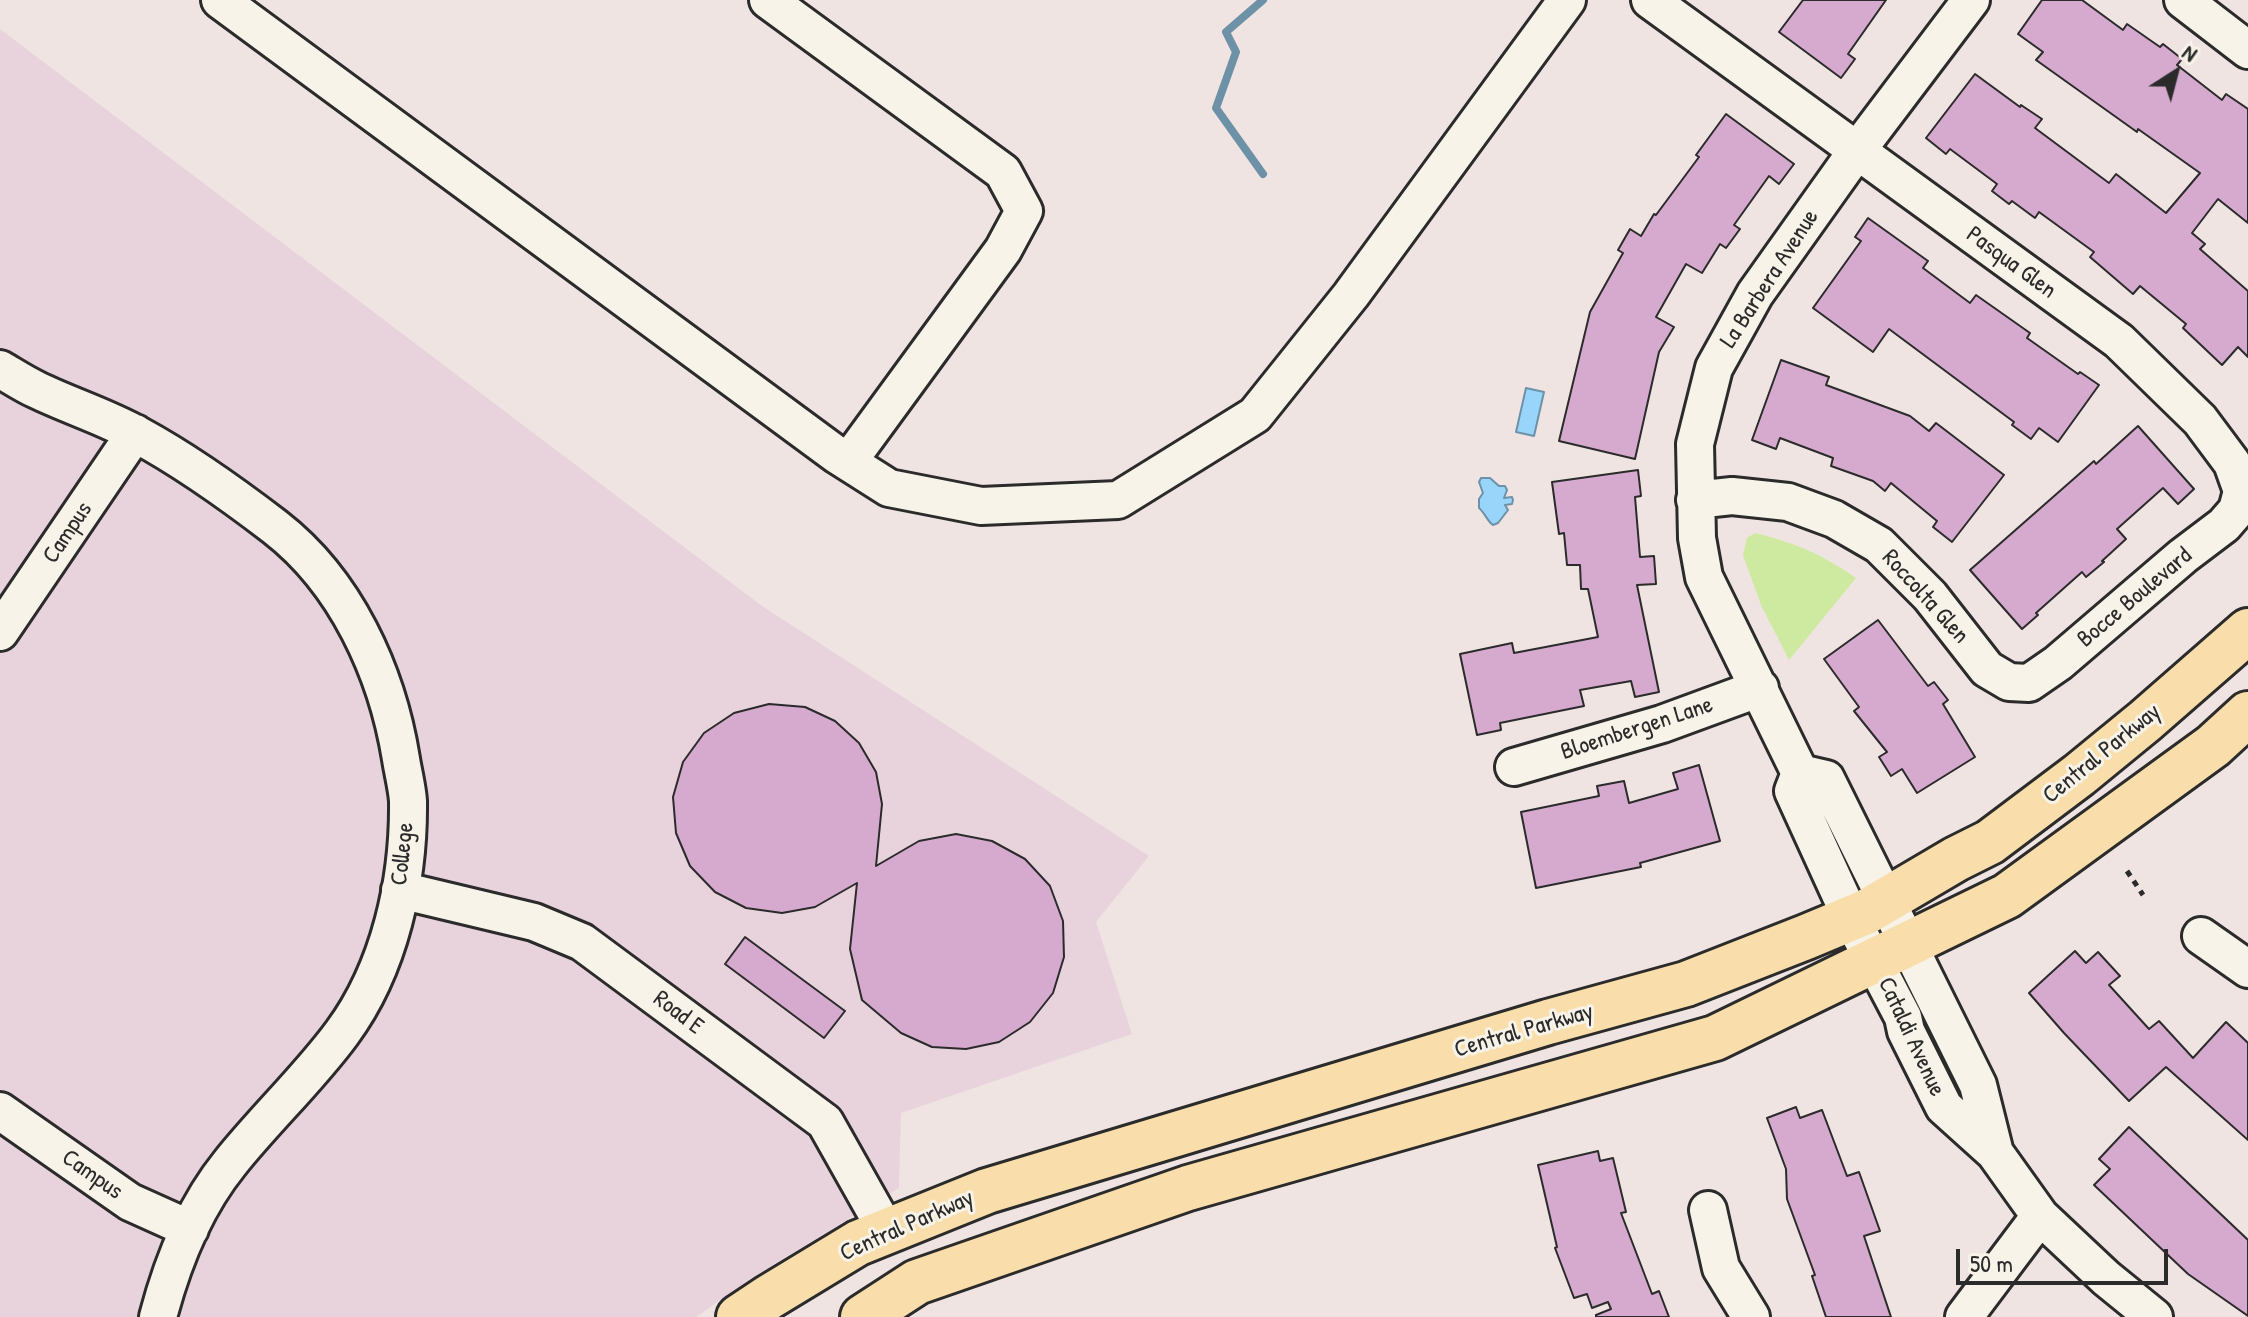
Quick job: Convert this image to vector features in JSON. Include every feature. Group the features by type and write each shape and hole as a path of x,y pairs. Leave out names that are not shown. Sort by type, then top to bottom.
{"main road":[{"name":"Central Parkway","path":"863,1317 917,1282 1188,1188 1715,1038 1882,933 1990,842 2145,721 2248,631"},
{"name":"Central Parkway","path":"739,1317 858,1243 987,1191 1548,1022 1882,933 2007,896 2213,746 2248,714"}],"street":[{"path":"220,0 848,462 889,488 981,506 1118,500 1255,415 1351,295 1567,0"},
{"path":"768,0 1003,172 1024,211 1003,250 848,462"},
{"name":"Pasqua Glen","path":"1650,0 2119,341 2200,420 2232,463 2242,491"},
{"name":"La Barbera Avenue","path":"1882,933 1826,779 1800,773 1704,577 1697,538 1695,444 1714,368 1755,294 1856,152 1971,0"},
{"path":"2183,0 2248,50"},
{"name":"College","path":"0,369 34,389 135,433 177,458 276,529 309,558 349,612 377,669 397,732 408,798 405,862 394,920 371,985 343,1032 228,1165 201,1207 165,1289 158,1317"},
{"name":"Campus","path":"0,632 135,433"},
{"name":"Bocce Boulevard","path":"2009,682 2029,683 2058,663 2224,525 2237,510 2242,491"},
{"name":"Roccolta Glen","path":"1695,500 1732,496 1788,502 1834,519 1868,538 1879,545 1930,596 1987,669 2009,682"},
{"name":"Bloembergen Lane","path":"1514,767 1662,724 1760,688"},
{"name":"Road E","path":"400,890 534,922 582,942 825,1122 887,1232"},
{"name":"Cataldi Avenue","path":"1882,933 1906,1031 1944,1107 1995,1153 2040,1216 2106,1278 2154,1317"},
{"path":"2201,936 2248,969"},
{"name":"Campus","path":"0,1111 130,1202 190,1229"},
{"path":"1708,1210 1721,1268 1751,1317"},
{"path":"1964,1317 2040,1216"}],"path":[{"path":"2127,871 2143,895"}],"shaded area":[{"path":"0,29 762,606 1149,856 1096,922 1132,1034 901,1113 899,1188 750,1279 696,1317 0,1317"}],"green space":[{"path":"1755,533 1808,550 1856,578 1789,660 1761,605 1743,555 1747,538"}],"water":[{"path":"1526,388 1544,392 1534,436 1516,432"},
{"path":"1481,478 1490,478 1499,486 1505,486 1504,498 1512,497 1513,500 1512,504 1505,505 1508,510 1493,525 1479,508 1483,493 1479,482"}],"building":[{"path":"1803,0 1886,0 1848,54 1855,59 1841,78 1779,32"},
{"path":"2042,0 2082,0 2123,30 2127,24 2160,47 2163,44 2182,59 2177,65 2222,100 2226,94 2248,109 2248,223 2218,199 2192,233 2205,244 2200,249 2248,291 2248,357 2238,347 2222,365 2183,328 2186,324 2140,286 2133,294 2090,257 2094,252 2039,212 2035,218 2012,201 2009,204 1992,191 1997,184 1950,149 1946,154 1926,138 1975,74 2042,119 2035,128 2109,183 2116,174 2166,213 2200,173 2036,60 2043,52 2018,34"},
{"path":"1726,114 1794,164 1779,184 1769,176 1734,225 1740,229 1726,248 1720,244 1702,273 1686,264 1656,317 1674,327 1659,352 1635,459 1559,441 1590,312 1623,253 1618,250 1630,229 1641,236 1654,214 1699,157 1696,155"},
{"path":"1868,218 1928,261 1923,268 1970,303 1976,295 2030,333 2027,338 2099,385 2058,442 2039,428 2031,439 2012,425 2014,422 1889,329 1873,352 1813,308 1861,241 1855,237"},
{"path":"1781,360 1829,377 1826,385 1910,416 1929,431 1936,423 2004,475 1952,542 1933,527 1937,521 1891,483 1885,491 1873,481 1831,466 1833,458 1780,438 1776,449 1752,440"},
{"path":"2138,426 2194,489 2178,504 2163,488 2117,529 2126,539 2104,562 2086,577 2082,572 2022,629 1970,570"},
{"path":"1638,470 1641,496 1635,497 1640,557 1654,556 1656,584 1637,585 1659,692 1635,697 1631,681 1580,690 1584,706 1500,723 1501,730 1477,735 1460,654 1512,643 1514,653 1598,637 1588,589 1581,589 1580,565 1567,565 1564,533 1559,534 1552,482"},
{"path":"1878,620 1928,686 1934,682 1948,700 1943,704 1975,757 1917,793 1902,769 1891,776 1879,757 1887,752 1854,711 1859,707 1824,659"},
{"path":"769,704 805,707 835,721 859,743 876,772 882,804 876,866 919,841 956,834 992,841 1025,859 1050,886 1063,921 1064,957 1053,993 1030,1022 999,1042 966,1049 932,1047 901,1033 862,1000 850,949 857,883 815,907 782,913 746,908 715,892 690,866 676,833 673,797 683,762 704,733 734,713"},
{"path":"1699,765 1720,841 1640,863 1641,867 1536,888 1521,812 1599,796 1597,786 1624,781 1629,803 1678,789 1673,773"},
{"path":"745,937 845,1011 824,1038 725,964"},
{"path":"2075,951 2086,963 2098,952 2120,976 2109,985 2149,1029 2159,1021 2193,1058 2226,1022 2248,1043 2248,1140 2166,1067 2129,1101 2064,1033 2029,993"},
{"path":"1796,1107 1800,1118 1822,1110 1847,1176 1859,1172 1880,1231 1864,1236 1891,1317 1826,1317 1812,1276 1815,1275 1787,1199 1786,1169 1767,1118"},
{"path":"2129,1127 2248,1240 2248,1316 2188,1274 2094,1185 2110,1169 2099,1159"},
{"path":"1598,1151 1600,1161 1613,1158 1626,1212 1621,1213 1652,1294 1659,1291 1669,1317 1596,1317 1611,1309 1608,1302 1592,1308 1587,1294 1574,1298 1555,1248 1538,1165"}],"waterway":[{"path":"1263,0 1226,32 1236,52 1216,108 1263,174"}]}
